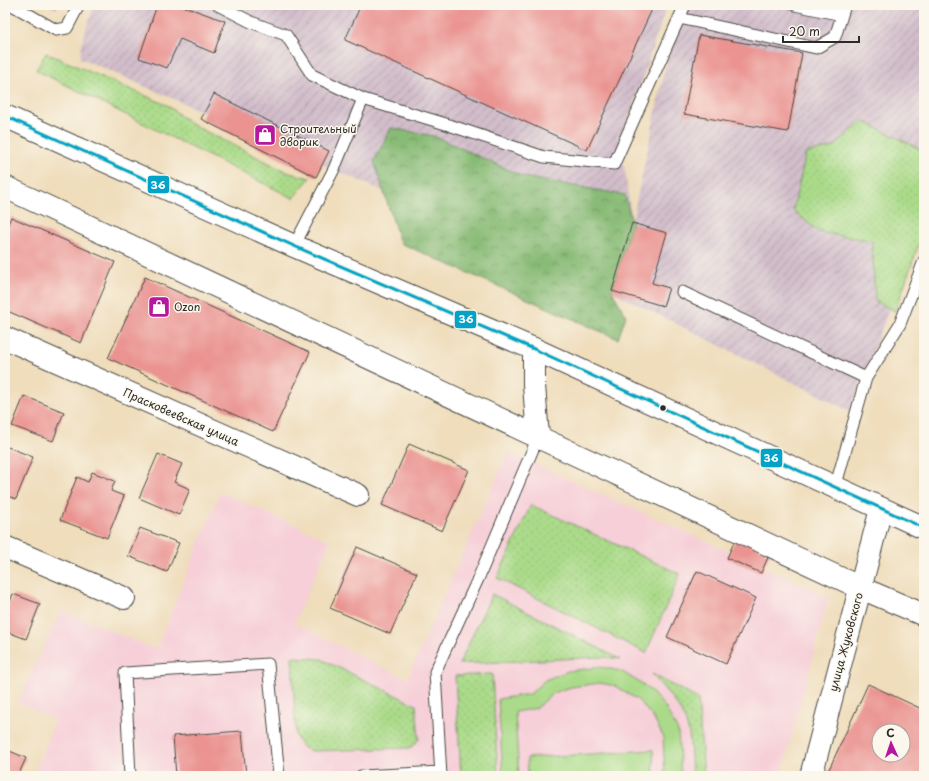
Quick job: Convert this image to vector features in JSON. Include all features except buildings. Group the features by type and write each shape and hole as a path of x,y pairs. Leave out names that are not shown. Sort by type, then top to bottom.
{"street":[{"path":"5,116 294,246 534,349 924,528"},
{"path":"5,187 861,588 924,616"},
{"name":"Прасковеевская улица","path":"5,338 358,495"},
{"path":"534,349 534,385 538,437"},
{"name":"улица Жуковского","path":"811,776 861,588 870,545 881,509"},
{"path":"5,548 124,598"}],"lane":[{"path":"12,5 56,30 67,28 79,5"},
{"path":"218,5 251,22 286,35 312,75 363,99 449,125 544,157 614,164 686,5"},
{"path":"679,18 816,48 835,37 844,10 795,5"},
{"path":"294,246 334,169 363,99"},
{"path":"835,488 866,378 900,324 924,261"},
{"path":"682,292 866,378"},
{"path":"361,776 441,774 435,672 478,579 538,437"},
{"path":"130,776 125,673 268,664 279,776"}],"shaded area":[{"path":"95,5 667,5 621,143 632,221 679,5 924,5 924,217 850,411 611,291 80,58 84,33"},
{"path":"508,452 829,597 781,776 33,776 55,720 18,702 61,610 156,649 220,492 330,541 294,623 407,679"}],"green space":[{"path":"46,53 167,105 191,124 289,173 310,178 293,198 36,70"},
{"path":"863,121 924,151 924,230 895,311 875,301 872,241 819,232 793,210 806,153 834,147"},
{"path":"391,128 434,136 524,177 625,195 632,223 612,291 626,316 618,339 400,243 374,161"},
{"path":"531,505 680,574 646,653 497,578"},
{"path":"492,594 620,659 603,657 459,664"},
{"path":"292,657 321,659 416,705 419,739 410,748 312,751 302,747 296,737"},
{"path":"600,667 621,671 648,688 665,707 678,731 681,776 665,776 663,736 652,716 638,700 615,686 600,683 571,687 553,693 537,708 515,712 519,776 503,776 498,699 530,694 545,680 568,671"},
{"path":"492,674 498,776 461,776 455,676"},
{"path":"652,674 698,699 704,776 692,776 691,750 687,726 681,712 672,698"},
{"path":"653,750 654,776 528,776 527,758"}],"transit line":[{"name":"36","path":"5,116 294,246 534,349 924,528"}],"place":[{"name":"Строительный дворик","path":"265,135"},
{"name":"Ozon","path":"159,307"}]}
